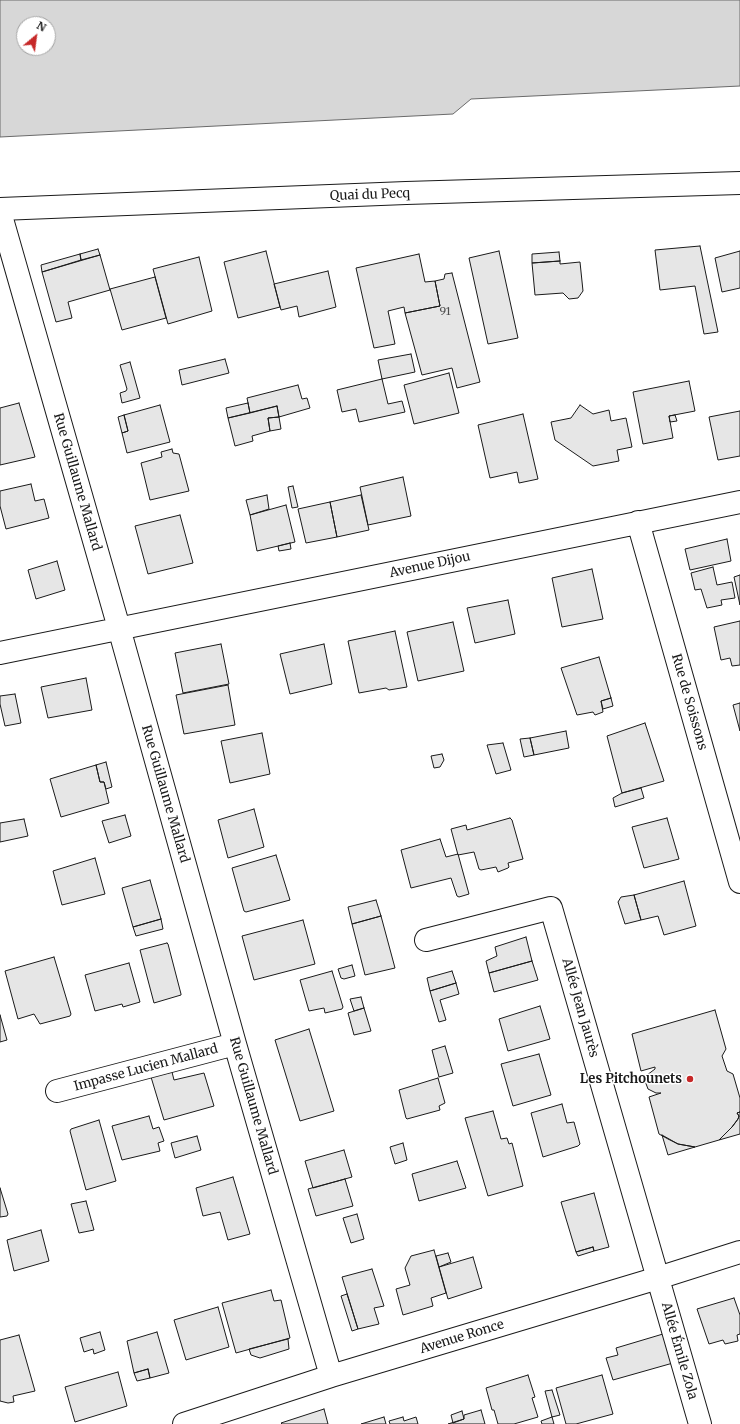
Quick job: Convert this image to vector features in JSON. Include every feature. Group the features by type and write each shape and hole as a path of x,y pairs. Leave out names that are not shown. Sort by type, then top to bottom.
{"street":[{"name":"Quai du Pecq","path":"0,210 406,193 740,183"},
{"name":"Rue Guillaume Mallard","path":"0,210 235,1044 331,1376"},
{"name":"Avenue Dijou","path":"0,652 740,502"},
{"name":"Rue de Soissons","path":"638,522 740,882"},
{"name":"Allée Jean Jaurès","path":"426,940 551,908 658,1278"},
{"name":"Impasse Lucien Mallard","path":"57,1091 235,1044"},
{"name":"Avenue Ronce","path":"184,1424 331,1376 740,1252"},
{"name":"Allée Émile Zola","path":"658,1278 700,1424"}],"shaded area":[{"path":"0,0 740,0 740,86 471,99 453,114 0,137"}],"building":[{"path":"700,246 718,332 704,334 695,286 660,290 655,250"},
{"path":"98,249 100,255 81,260 80,254"},
{"path":"266,251 280,307 238,318 224,262"},
{"path":"499,251 518,338 488,344 469,258"},
{"path":"740,251 740,288 722,292 715,258"},
{"path":"559,252 560,261 532,263 532,254"},
{"path":"80,254 81,260 42,272 41,265"},
{"path":"419,254 425,282 435,281 440,306 405,313 404,307 388,311 395,344 374,348 356,268"},
{"path":"100,255 110,290 68,302 72,318 56,322 42,272"},
{"path":"199,257 212,311 168,324 153,269"},
{"path":"560,261 560,264 580,262 583,291 578,298 569,299 563,293 535,295 532,263"},
{"path":"328,271 336,307 299,317 297,306 281,310 274,284"},
{"path":"452,273 480,382 457,388 452,368 422,375 405,313 440,306 435,281 444,279 445,274"},
{"path":"155,277 166,318 122,330 110,289"},
{"path":"411,354 415,372 382,379 378,360"},
{"path":"225,359 229,373 182,385 179,370"},
{"path":"130,362 140,398 122,403 120,393 126,391 127,389 120,365"},
{"path":"449,373 459,413 414,424 404,385"},
{"path":"382,379 388,404 402,401 405,412 359,422 356,409 342,412 337,390"},
{"path":"689,381 695,411 669,416 673,438 643,444 633,392"},
{"path":"298,385 302,399 307,398 310,408 279,417 277,406 250,413 247,398"},
{"path":"19,403 35,457 0,465 0,408"},
{"path":"248,403 250,413 228,418 226,408"},
{"path":"160,405 170,442 127,453 122,433 128,431 124,415"},
{"path":"580,405 593,414 609,410 611,421 626,418 632,447 617,450 619,461 593,466 555,440 551,422 571,418"},
{"path":"277,406 279,417 268,418 270,431 252,436 253,441 235,446 228,418"},
{"path":"740,411 740,456 718,460 709,417"},
{"path":"523,414 538,479 519,483 517,472 490,478 478,425"},
{"path":"124,415 128,431 122,433 118,417"},
{"path":"675,415 677,421 670,422 669,416"},
{"path":"279,417 281,429 270,431 268,418"},
{"path":"172,449 173,453 179,454 189,491 150,500 141,463 162,457 161,452"},
{"path":"403,477 411,516 368,525 360,487"},
{"path":"31,484 35,501 44,499 49,518 6,529 0,506 0,491"},
{"path":"293,486 298,507 292,508 288,487"},
{"path":"267,495 269,509 250,515 246,500"},
{"path":"361,495 369,530 337,537 330,502"},
{"path":"330,502 337,537 306,543 298,509"},
{"path":"286,505 295,542 257,551 250,515"},
{"path":"180,515 193,563 148,574 135,526"},
{"path":"727,539 731,561 690,570 685,549"},
{"path":"290,543 291,549 279,551 278,546"},
{"path":"57,561 65,590 36,599 28,570"},
{"path":"713,567 717,585 732,582 735,598 721,600 722,605 707,608 701,589 695,590 691,573"},
{"path":"592,569 603,619 562,627 552,578"},
{"path":"740,575 740,605 734,577"},
{"path":"508,600 515,634 475,643 467,608"},
{"path":"740,621 740,665 732,666 730,658 721,660 714,627"},
{"path":"453,622 464,671 418,681 407,632"},
{"path":"395,631 407,687 389,690 386,688 359,693 348,641"},
{"path":"221,644 229,684 183,693 175,653"},
{"path":"324,644 332,684 290,694 280,654"},
{"path":"599,657 611,698 601,701 603,712 595,715 593,712 577,715 561,668"},
{"path":"86,678 92,710 48,718 41,687"},
{"path":"228,685 235,725 184,734 176,695"},
{"path":"15,694 21,723 5,726 0,704 0,696"},
{"path":"611,698 613,706 603,709 601,701"},
{"path":"740,703 740,731 733,705"},
{"path":"645,723 664,781 622,793 607,736"},
{"path":"566,731 569,748 534,755 530,738"},
{"path":"262,733 270,774 230,783 221,741"},
{"path":"530,738 534,755 524,757 520,739"},
{"path":"503,743 511,770 496,774 487,745"},
{"path":"442,754 444,760 440,767 434,768 431,756"},
{"path":"106,762 112,787 106,789 104,782 100,782 96,765"},
{"path":"96,765 100,782 104,782 109,803 61,817 50,779"},
{"path":"641,788 644,798 615,807 613,798 622,793"},
{"path":"254,809 264,847 228,858 218,820"},
{"path":"125,815 131,836 109,843 102,821"},
{"path":"510,818 512,820 523,859 508,863 508,868 498,872 496,867 481,870 479,869 474,852 458,855 451,829 466,825 467,830"},
{"path":"667,818 679,859 644,868 632,827"},
{"path":"24,819 28,836 0,842 0,823"},
{"path":"440,839 446,857 458,854 469,894 459,897 457,896 451,878 411,888 401,850"},
{"path":"276,855 290,900 246,912 244,911 232,868"},
{"path":"95,858 105,894 62,905 53,871"},
{"path":"150,880 161,919 133,927 122,888"},
{"path":"684,881 696,926 664,935 658,916 641,920 634,895"},
{"path":"634,895 641,920 625,924 618,902 621,897"},
{"path":"376,900 381,916 352,924 348,907"},
{"path":"381,916 395,968 365,975 352,924"},
{"path":"161,919 163,929 136,936 133,927"},
{"path":"303,920 315,964 254,980 242,936"},
{"path":"526,937 532,961 489,973 486,961 497,956 495,947"},
{"path":"167,943 181,995 154,1003 140,950"},
{"path":"54,957 71,1014 70,1016 40,1024 34,1014 18,1019 5,971"},
{"path":"532,961 538,980 494,992 489,973"},
{"path":"129,963 140,1002 123,1007 122,1004 95,1011 85,975"},
{"path":"352,965 355,976 344,979 341,978 338,969"},
{"path":"332,971 343,1007 342,1009 325,1013 324,1008 309,1011 300,980"},
{"path":"452,971 456,983 430,991 427,978"},
{"path":"456,983 459,994 440,1000 446,1020 439,1022 430,991"},
{"path":"361,997 364,1008 354,1011 350,999"},
{"path":"540,1006 550,1039 508,1051 499,1019"},
{"path":"364,1008 371,1031 354,1035 348,1013"},
{"name":"Les Pitchounets","path":"715,1010 726,1049 722,1056 727,1071 733,1074 740,1098 740,1112 737,1113 739,1116 732,1127 719,1140 695,1147 678,1144 659,1134 649,1097 661,1093 656,1093 648,1089 645,1081 647,1075 655,1069 655,1067 641,1071 632,1034"},
{"path":"0,1015 7,1040 0,1042"},
{"path":"309,1029 334,1111 300,1121 275,1040"},
{"path":"445,1046 453,1073 439,1077 432,1050"},
{"path":"539,1054 551,1095 513,1106 501,1064"},
{"path":"172,1072 174,1080 204,1073 214,1106 164,1120 151,1077"},
{"path":"438,1078 445,1103 439,1106 440,1110 407,1119 399,1090"},
{"path":"562,1104 567,1123 574,1122 580,1144 578,1146 543,1157 531,1113"},
{"path":"493,1111 501,1139 507,1138 509,1144 512,1143 523,1186 488,1196 465,1118"},
{"path":"740,1112 740,1134 719,1140 738,1119 739,1116 737,1113"},
{"path":"149,1116 153,1129 159,1127 164,1141 158,1143 160,1151 122,1160 112,1126"},
{"path":"99,1120 116,1181 86,1190 70,1131 71,1129"},
{"path":"662,1135 678,1144 695,1147 668,1155"},
{"path":"197,1136 201,1150 175,1158 171,1143"},
{"path":"403,1143 407,1160 395,1164 390,1147"},
{"path":"344,1150 352,1177 313,1188 305,1161"},
{"path":"457,1161 466,1188 419,1201 412,1174"},
{"path":"233,1177 250,1234 228,1240 220,1212 203,1216 196,1188"},
{"path":"345,1179 353,1206 316,1216 308,1189"},
{"path":"0,1188 8,1214 7,1216 0,1217"},
{"path":"594,1193 609,1247 594,1251 593,1247 576,1252 561,1202"},
{"path":"86,1201 94,1230 79,1233 71,1204"},
{"path":"357,1214 364,1239 351,1243 343,1218"},
{"path":"41,1230 49,1261 14,1271 7,1240"},
{"path":"593,1247 594,1251 578,1256 576,1252"},
{"path":"434,1250 446,1293 431,1298 433,1306 403,1315 396,1289 410,1285 405,1268 411,1256"},
{"path":"448,1253 451,1262 439,1267 436,1256"},
{"path":"473,1257 482,1288 448,1299 439,1267"},
{"path":"372,1269 384,1306 374,1308 379,1324 358,1329 342,1277"},
{"path":"271,1290 274,1301 281,1300 290,1338 236,1353 222,1303"},
{"path":"347,1294 358,1329 352,1331 341,1296"},
{"path":"734,1298 740,1315 740,1334 737,1335 738,1341 725,1344 723,1340 709,1344 697,1309"},
{"path":"218,1307 229,1347 186,1360 174,1320"},
{"path":"100,1332 105,1350 94,1354 93,1349 84,1352 80,1338"},
{"path":"157,1332 169,1373 150,1378 148,1369 134,1373 127,1341"},
{"path":"663,1334 673,1363 613,1380 606,1358 618,1355 616,1348"},
{"path":"19,1335 35,1391 13,1396 14,1402 8,1403 0,1401 0,1340"},
{"path":"288,1339 289,1349 260,1358 251,1355 249,1349"},
{"path":"148,1369 150,1378 137,1381 134,1373"},
{"path":"118,1372 127,1406 75,1422 65,1387"},
{"path":"528,1375 535,1397 532,1398 538,1417 514,1424 498,1424 494,1410 492,1410 486,1388"},
{"path":"602,1375 613,1414 576,1424 566,1424 556,1388"},
{"path":"552,1390 560,1415 552,1417 545,1391"},
{"path":"324,1409 328,1424 281,1423"},
{"path":"481,1410 485,1424 448,1424 464,1419 464,1415"},
{"path":"462,1411 464,1419 453,1423 451,1415"},
{"path":"384,1417 386,1424 361,1424"},
{"path":"403,1417 404,1421 416,1417 418,1424 390,1424 389,1421"},
{"path":"552,1417 554,1424 542,1424 541,1421"}],"place":[{"name":"Les Pitchounets","path":"690,1079"}]}
